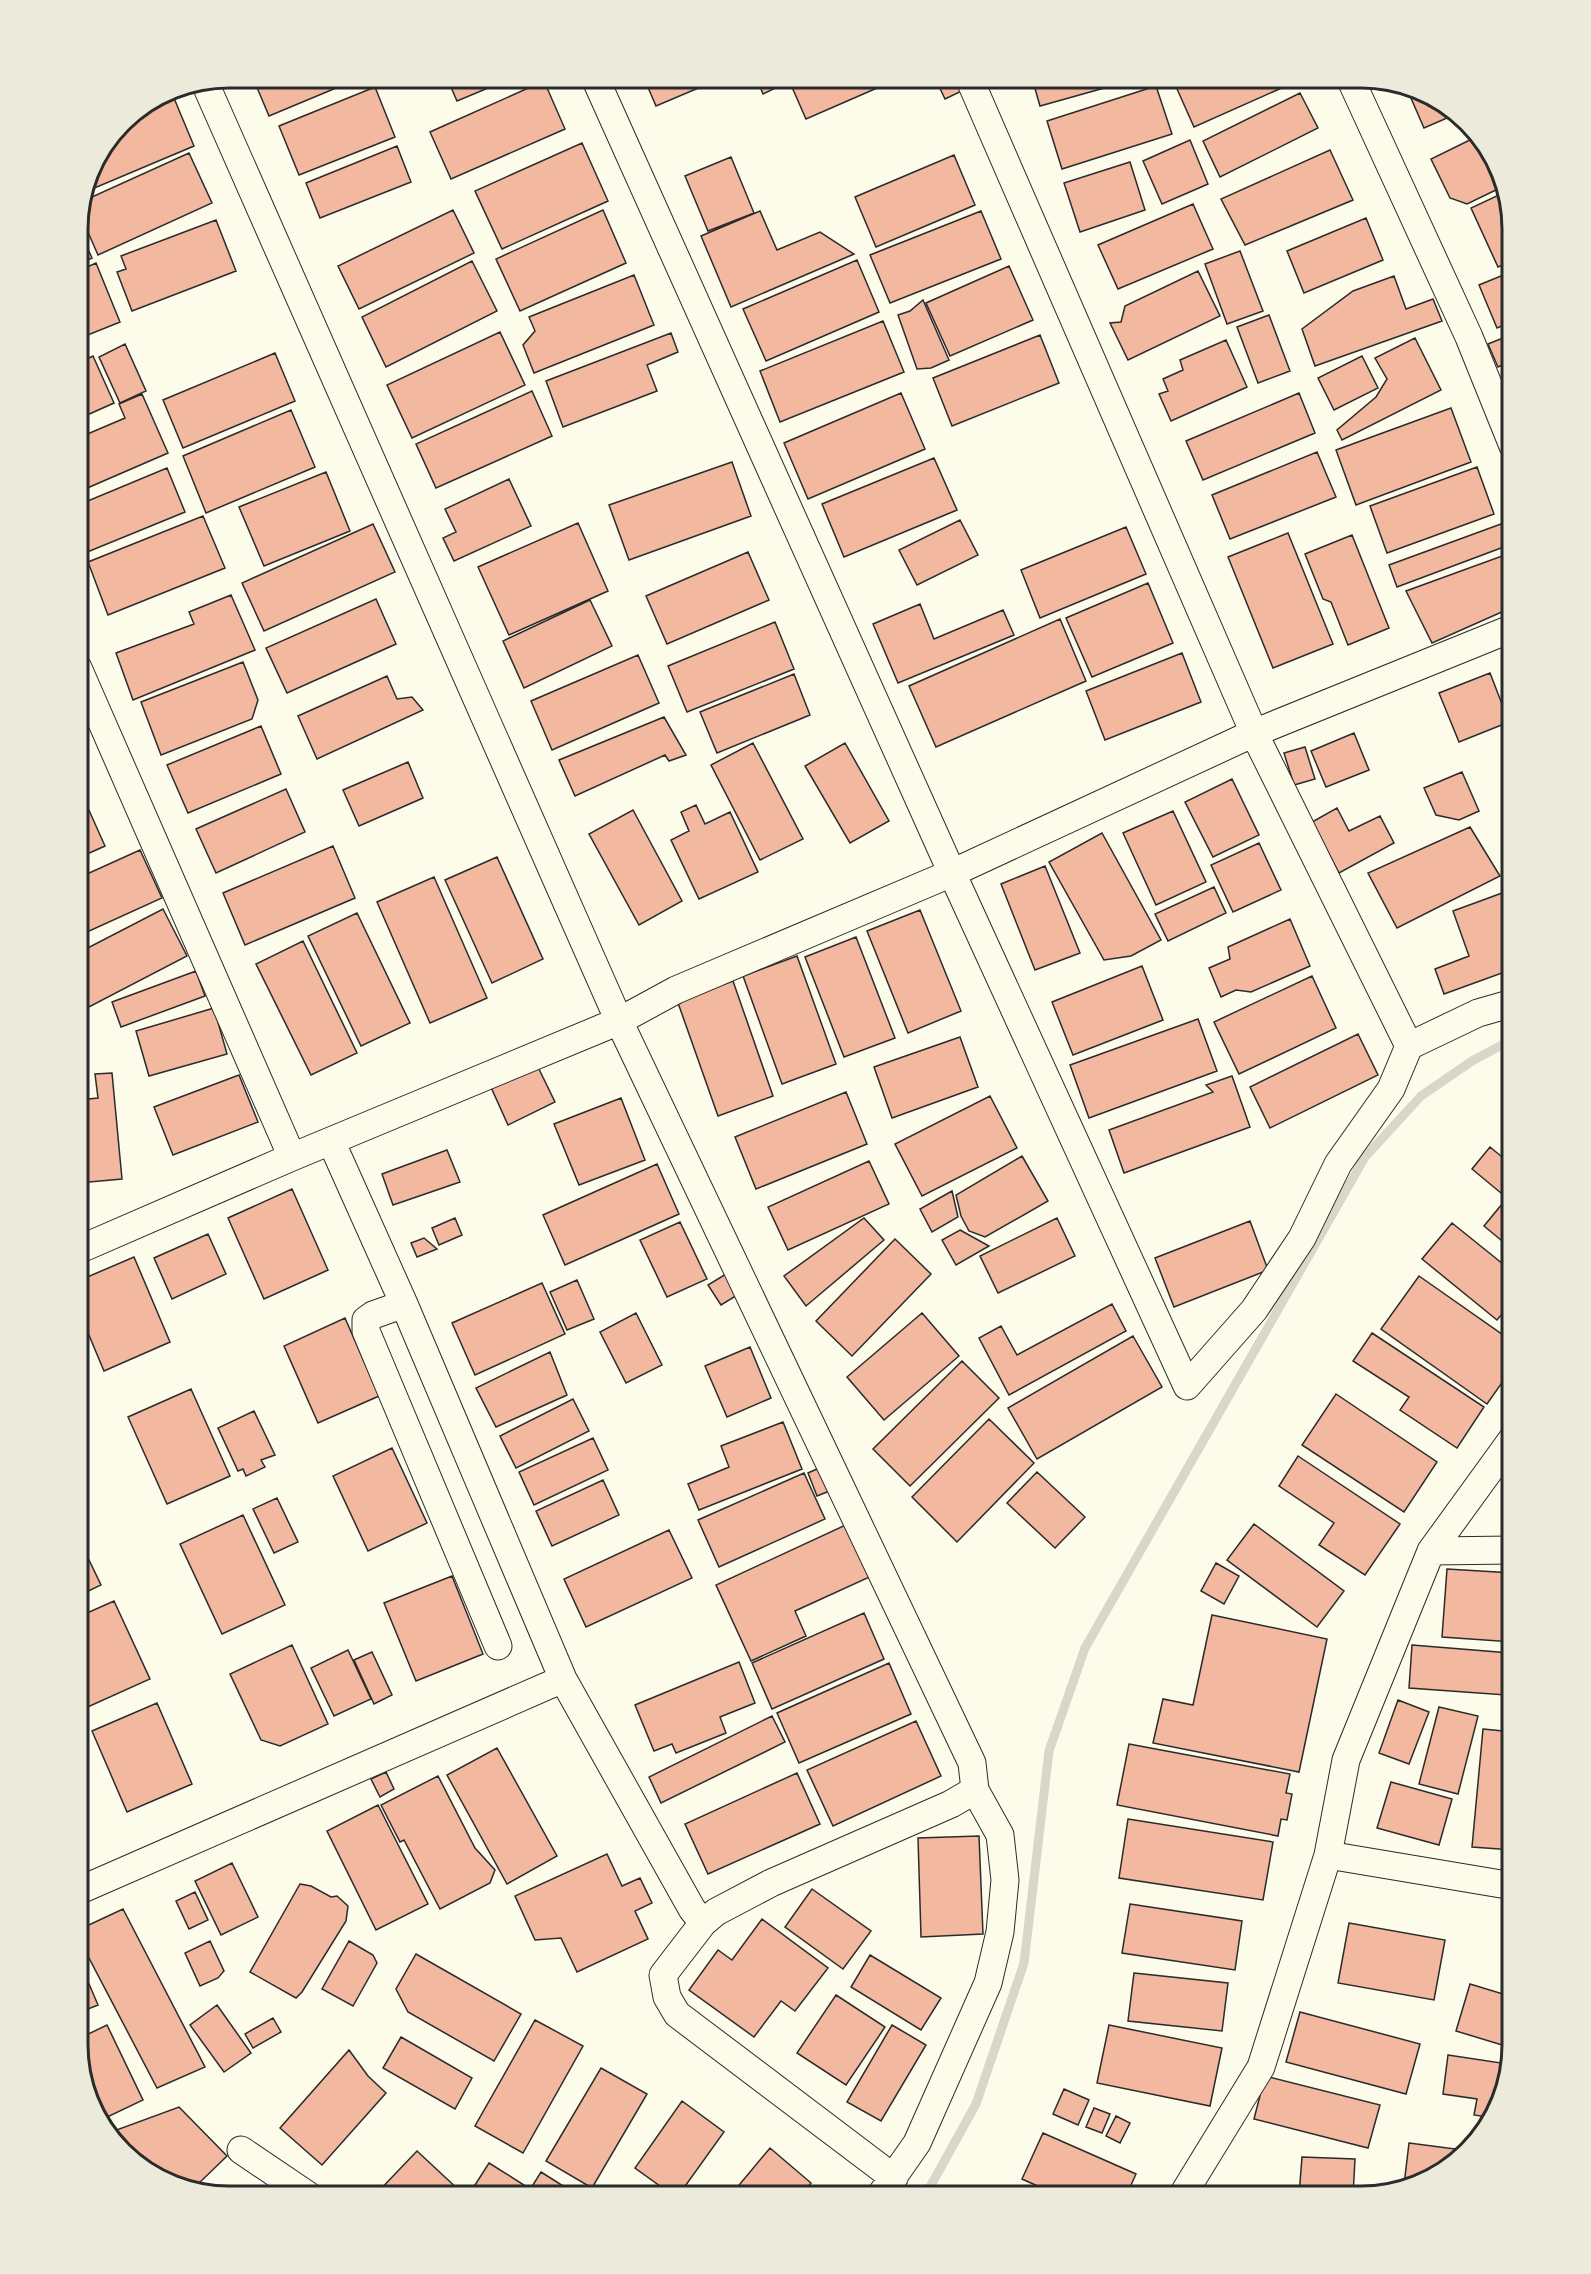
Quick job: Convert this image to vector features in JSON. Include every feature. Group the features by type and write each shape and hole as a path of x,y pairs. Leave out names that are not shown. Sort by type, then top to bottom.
{"street":[{"path":"600,88 952,873 1187,1386 1254,1310 1302,1238 1338,1164 1391,1089 1409,1046 1478,1013 1502,1006"},
{"path":"974,89 1254,733 1409,1046"},
{"path":"1355,89 1469,337 1502,419"},
{"path":"208,90 619,1021 972,1763 975,1790 1000,1835 1005,1880 1000,1932 988,1983 916,2143 888,2186"},
{"path":"88,1245 292,1157 619,1021 675,990 952,873 1254,733 1502,632"},
{"path":"89,693 292,1157"},
{"path":"332,1141 404,1304 563,1679 692,1909 703,1923"},
{"path":"404,1304 373,1315 366,1320 366,1331 498,1646"},
{"path":"1188,2186 1261,2067 1328,1855 1346,1760 1431,1551 1502,1453"},
{"path":"1431,1551 1502,1550"},
{"path":"88,1887 563,1679"},
{"path":"885,2186 677,2014 667,1997 663,1975 703,1923 716,1912 771,1883 951,1804 975,1790"},
{"path":"1328,1855 1502,1884"},
{"path":"242,2150 293,2185"}],"building":[{"path":"257,88 336,88 269,116"},
{"path":"375,88 395,137 299,175 279,126"},
{"path":"451,88 488,88 457,101"},
{"path":"528,88 547,88 565,129 451,179 430,132"},
{"path":"648,88 697,88 656,106"},
{"path":"761,88 775,88 763,94"},
{"path":"793,88 876,89 806,119"},
{"path":"940,89 966,89 945,99"},
{"path":"1035,89 1102,89 1040,106"},
{"path":"1147,89 1157,89 1172,134 1062,169 1047,121"},
{"path":"1177,89 1279,89 1194,127"},
{"path":"1300,93 1318,128 1220,177 1203,141"},
{"path":"1411,97 1432,107 1447,118 1424,128"},
{"path":"175,100 194,146 95,188 107,159 118,144 144,118 167,103"},
{"path":"1190,140 1208,184 1162,204 1143,161"},
{"path":"1470,140 1484,159 1497,190 1467,204 1450,198 1431,159"},
{"path":"582,143 608,201 502,249 475,191"},
{"path":"397,146 411,182 320,218 306,183"},
{"path":"1330,150 1353,200 1245,245 1221,199"},
{"path":"189,153 212,203 98,255 89,234 92,197"},
{"path":"954,155 975,205 876,247 855,197"},
{"path":"731,157 754,213 708,231 685,176"},
{"path":"1130,162 1145,210 1080,232 1064,183"},
{"path":"1498,195 1502,230 1502,265 1498,267 1471,208"},
{"path":"1193,204 1213,249 1118,289 1098,245"},
{"path":"453,210 474,253 359,309 338,266"},
{"path":"603,210 626,263 520,311 496,259"},
{"path":"760,211 777,250 820,232 854,254 731,307 701,236"},
{"path":"981,211 1001,259 890,303 870,255"},
{"path":"1366,218 1383,260 1304,293 1287,251"},
{"path":"216,220 236,271 132,311 117,272 126,269 121,256"},
{"path":"1240,251 1263,311 1227,324 1205,264"},
{"path":"857,260 879,312 766,361 743,309"},
{"path":"472,261 497,311 386,367 362,317"},
{"path":"96,263 120,322 89,335 89,266"},
{"path":"1009,266 1033,320 950,356 926,303"},
{"path":"1198,271 1220,316 1128,360 1110,323 1121,322 1125,306"},
{"path":"634,275 654,325 534,373 523,345 535,331 529,317"},
{"path":"1394,276 1406,309 1433,299 1442,321 1315,366 1302,329 1353,291"},
{"path":"1502,276 1502,326 1497,328 1479,285"},
{"path":"923,300 949,360 931,368 917,369 898,315 910,311"},
{"path":"1269,315 1290,371 1258,383 1237,327"},
{"path":"883,321 904,372 780,422 760,371"},
{"path":"500,332 525,385 412,438 387,385"},
{"path":"671,333 678,352 647,365 657,391 563,427 546,381"},
{"path":"1040,335 1059,383 952,426 933,378"},
{"path":"1415,338 1441,390 1342,440 1337,430 1376,397 1387,379 1375,358"},
{"path":"1502,338 1502,365 1498,367 1488,344"},
{"path":"1226,340 1247,387 1171,421 1159,394 1168,391 1163,379 1183,370 1180,360"},
{"path":"125,344 146,391 120,403 99,357"},
{"path":"275,353 295,401 183,448 163,400"},
{"path":"93,356 114,403 89,414 89,358"},
{"path":"1362,356 1378,388 1334,410 1318,378"},
{"path":"532,391 552,436 436,488 416,444"},
{"path":"901,393 925,449 808,499 784,443"},
{"path":"1299,393 1315,433 1203,480 1186,441"},
{"path":"142,394 168,453 89,487 89,433 125,418 119,404"},
{"path":"1451,408 1471,462 1356,505 1336,450"},
{"path":"291,410 315,467 206,513 183,456"},
{"path":"1317,452 1336,497 1230,539 1212,495"},
{"path":"934,458 957,510 844,557 822,504"},
{"path":"732,462 751,516 629,560 609,505"},
{"path":"1477,467 1494,514 1387,553 1370,506"},
{"path":"167,468 185,512 89,551 89,500"},
{"path":"326,472 350,531 264,566 239,507"},
{"path":"509,479 531,526 454,561 443,538 456,532 445,509"},
{"path":"203,516 225,568 108,615 89,562"},
{"path":"960,520 978,555 917,585 899,550"},
{"path":"578,523 608,591 509,635 478,567"},
{"path":"373,524 395,572 264,631 242,583"},
{"path":"1501,524 1502,527 1502,548 1397,587 1389,565"},
{"path":"1126,527 1146,574 1040,618 1021,570"},
{"path":"1288,533 1333,644 1273,668 1228,557"},
{"path":"1352,535 1389,628 1348,645 1331,602 1323,599 1305,554"},
{"path":"748,552 769,600 667,644 646,596"},
{"path":"1502,556 1502,612 1432,643 1406,591"},
{"path":"1148,583 1173,643 1092,677 1066,618"},
{"path":"231,595 255,650 133,700 116,653 194,624 189,612"},
{"path":"376,599 396,644 287,693 266,648"},
{"path":"590,600 612,646 524,688 503,641"},
{"path":"920,604 934,639 1003,610 1014,635 898,683 873,624"},
{"path":"1060,619 1086,681 936,747 909,686"},
{"path":"775,622 794,669 687,712 668,666"},
{"path":"1182,653 1201,702 1105,740 1086,691"},
{"path":"638,655 659,703 552,750 531,701"},
{"path":"243,662 258,700 252,719 161,755 141,702"},
{"path":"1490,673 1502,704 1502,725 1459,742 1439,693"},
{"path":"794,674 810,715 717,753 700,712"},
{"path":"387,676 397,699 412,697 423,710 317,759 298,716"},
{"path":"664,717 686,755 669,761 665,755 575,796 559,760"},
{"path":"261,726 281,774 188,813 167,765"},
{"path":"1354,733 1369,770 1326,787 1311,751"},
{"path":"753,743 803,839 760,860 711,765"},
{"path":"845,743 889,821 850,843 805,766"},
{"path":"1305,747 1315,779 1294,785 1284,753"},
{"path":"408,762 423,798 359,826 343,790"},
{"path":"1462,772 1479,811 1459,820 1436,815 1424,788"},
{"path":"1232,779 1259,835 1213,857 1185,802"},
{"path":"286,789 305,832 216,873 196,829"},
{"path":"696,805 705,824 730,812 758,872 699,899 671,840 689,831 681,812"},
{"path":"1337,808 1349,831 1380,816 1394,843 1339,873 1312,822"},
{"path":"89,810 105,846 89,853"},
{"path":"633,810 682,901 639,925 589,834"},
{"path":"1173,811 1206,882 1156,905 1123,833"},
{"path":"1470,827 1500,876 1397,928 1368,873"},
{"path":"1102,833 1161,940 1131,956 1104,960 1049,862"},
{"path":"1259,843 1281,890 1233,912 1211,865"},
{"path":"333,846 355,898 245,945 223,893"},
{"path":"140,850 162,898 89,931 89,873"},
{"path":"497,857 543,959 492,983 445,880"},
{"path":"1045,866 1080,953 1035,970 1001,884"},
{"path":"434,877 487,998 430,1023 377,902"},
{"path":"1214,887 1226,913 1168,941 1155,914"},
{"path":"1502,893 1502,973 1444,994 1435,969 1469,956 1453,911"},
{"path":"163,909 187,956 89,1007 89,948"},
{"path":"920,910 961,1011 908,1033 867,931"},
{"path":"357,913 410,1023 361,1046 308,936"},
{"path":"1290,919 1310,966 1251,992 1236,990 1221,997 1209,968 1230,959 1228,947"},
{"path":"856,937 895,1038 844,1057 805,957"},
{"path":"303,941 357,1053 311,1075 256,964"},
{"path":"797,956 836,1064 782,1084 743,976"},
{"path":"1142,966 1163,1020 1073,1055 1052,1002"},
{"path":"196,971 205,996 121,1027 112,1002"},
{"path":"1312,976 1336,1028 1239,1074 1214,1022"},
{"path":"733,981 773,1096 718,1116 677,1000"},
{"path":"214,1008 227,1054 149,1076 136,1031"},
{"path":"1198,1019 1217,1071 1089,1118 1070,1065"},
{"path":"1358,1034 1378,1075 1270,1128 1250,1087"},
{"path":"960,1037 978,1087 892,1118 874,1067"},
{"path":"536,1063 555,1102 508,1125 490,1085"},
{"path":"112,1073 122,1179 88,1182 89,1099 98,1098 95,1074"},
{"path":"239,1075 258,1122 173,1155 154,1107"},
{"path":"1232,1076 1250,1127 1124,1173 1109,1130 1213,1092 1206,1085"},
{"path":"846,1092 867,1144 756,1189 735,1137"},
{"path":"990,1096 1017,1148 922,1196 895,1144"},
{"path":"621,1098 645,1160 579,1185 554,1124"},
{"path":"1490,1147 1502,1157 1502,1194 1472,1169"},
{"path":"447,1150 460,1182 393,1205 382,1174"},
{"path":"1022,1156 1048,1201 985,1237 969,1231 961,1216 956,1195"},
{"path":"869,1161 889,1204 788,1250 768,1207"},
{"path":"657,1164 679,1214 565,1265 543,1215"},
{"path":"292,1189 328,1270 264,1299 228,1218"},
{"path":"952,1191 958,1217 932,1232 920,1209"},
{"path":"1502,1204 1502,1241 1484,1226"},
{"path":"455,1218 462,1235 439,1245 432,1228"},
{"path":"864,1218 884,1240 806,1306 784,1276"},
{"path":"1057,1218 1075,1256 998,1293 980,1256"},
{"path":"1250,1221 1268,1270 1174,1307 1155,1258"},
{"path":"680,1222 707,1279 667,1297 640,1240"},
{"path":"1452,1223 1502,1263 1502,1314 1497,1320 1422,1259"},
{"path":"960,1230 989,1246 956,1265 942,1240"},
{"path":"208,1234 226,1274 172,1299 154,1258"},
{"path":"424,1238 437,1249 417,1257 411,1243"},
{"path":"895,1239 931,1274 852,1356 816,1321"},
{"path":"134,1257 170,1342 104,1371 88,1334 88,1277"},
{"path":"726,1274 739,1294 721,1305 708,1285"},
{"path":"1419,1276 1502,1334 1502,1383 1487,1404 1381,1329"},
{"path":"577,1280 594,1319 567,1330 550,1292"},
{"path":"542,1283 565,1334 475,1375 452,1323"},
{"path":"1112,1304 1126,1331 1009,1395 979,1338 1001,1326 1017,1355"},
{"path":"636,1313 662,1365 626,1383 600,1332"},
{"path":"922,1313 959,1356 884,1420 847,1377"},
{"path":"345,1318 379,1396 318,1423 284,1346"},
{"path":"1372,1333 1484,1407 1457,1448 1400,1410 1409,1397 1353,1361"},
{"path":"1133,1336 1162,1387 1037,1459 1008,1408"},
{"path":"750,1347 771,1398 727,1417 705,1366"},
{"path":"550,1352 567,1395 496,1427 476,1388"},
{"path":"962,1361 999,1398 910,1486 873,1449"},
{"path":"191,1389 230,1476 167,1504 128,1417"},
{"path":"1336,1394 1437,1462 1404,1512 1302,1445"},
{"path":"573,1399 589,1431 516,1468 500,1436"},
{"path":"254,1411 275,1455 261,1460 265,1467 246,1476 243,1469 238,1471 218,1428"},
{"path":"989,1419 1034,1463 957,1542 912,1497"},
{"path":"783,1422 802,1469 699,1510 688,1484 729,1467 721,1446"},
{"path":"593,1438 608,1470 534,1505 519,1472"},
{"path":"392,1448 427,1523 368,1551 333,1476"},
{"path":"1298,1456 1400,1524 1365,1575 1319,1545 1334,1523 1279,1486"},
{"path":"828,1464 837,1488 817,1496 808,1473"},
{"path":"1037,1472 1085,1517 1055,1548 1007,1503"},
{"path":"804,1473 825,1519 719,1567 698,1520"},
{"path":"603,1480 619,1515 552,1546 536,1511"},
{"path":"277,1498 298,1542 274,1553 253,1509"},
{"path":"243,1515 285,1605 222,1634 180,1544"},
{"path":"850,1523 874,1575 795,1611 806,1636 751,1661 716,1585"},
{"path":"1254,1524 1344,1591 1317,1627 1227,1560"},
{"path":"669,1530 692,1578 586,1627 564,1579"},
{"path":"88,1558 101,1585 88,1591"},
{"path":"1216,1563 1239,1576 1224,1604 1201,1591"},
{"path":"1447,1569 1502,1572 1502,1641 1442,1637"},
{"path":"452,1576 483,1654 416,1681 384,1603"},
{"path":"114,1601 150,1679 88,1707 88,1612"},
{"path":"864,1613 884,1659 772,1709 752,1663"},
{"path":"1212,1615 1327,1639 1299,1772 1153,1743 1163,1699 1193,1705"},
{"path":"292,1645 328,1724 280,1746 261,1740 230,1674"},
{"path":"1412,1645 1502,1652 1502,1695 1409,1688"},
{"path":"348,1650 371,1699 334,1716 311,1668"},
{"path":"372,1652 392,1695 374,1704 354,1660"},
{"path":"739,1662 755,1703 720,1717 726,1733 676,1753 672,1744 654,1751 635,1705"},
{"path":"889,1663 911,1714 799,1763 777,1713"},
{"path":"1398,1700 1429,1712 1409,1764 1379,1753"},
{"path":"157,1703 192,1784 127,1812 92,1731"},
{"path":"1439,1707 1478,1716 1458,1794 1419,1784"},
{"path":"772,1716 785,1742 661,1803 649,1777"},
{"path":"916,1721 941,1776 833,1826 807,1770"},
{"path":"1483,1729 1502,1731 1502,1849 1472,1847"},
{"path":"1129,1744 1290,1774 1286,1793 1292,1794 1287,1820 1281,1819 1278,1836 1117,1805"},
{"path":"497,1748 557,1856 507,1884 447,1775"},
{"path":"386,1772 394,1789 380,1797 371,1779"},
{"path":"797,1773 820,1824 708,1874 685,1824"},
{"path":"438,1776 475,1848 495,1870 490,1883 440,1909 404,1840 400,1842 381,1805"},
{"path":"1391,1782 1452,1799 1439,1845 1377,1828"},
{"path":"378,1805 428,1904 376,1930 327,1831"},
{"path":"1128,1819 1273,1842 1263,1900 1119,1878"},
{"path":"979,1836 983,1934 921,1937 918,1838"},
{"path":"607,1854 622,1886 640,1878 652,1903 635,1911 648,1939 577,1972 561,1938 535,1940 515,1896"},
{"path":"232,1863 258,1917 221,1935 195,1881"},
{"path":"300,1884 311,1886 331,1897 337,1896 348,1906 346,1921 296,1998 250,1972"},
{"path":"812,1889 871,1931 843,1969 785,1927"},
{"path":"195,1892 208,1920 189,1929 176,1901"},
{"path":"1130,1904 1242,1921 1235,1970 1122,1953"},
{"path":"123,1909 205,2067 157,2088 88,1956 88,1925"},
{"path":"762,1919 828,1968 795,2011 781,2001 754,2037 689,1990 718,1950 732,1960"},
{"path":"1349,1923 1445,1940 1434,2000 1338,1983"},
{"path":"210,1941 224,1971 218,1978 200,1986 185,1953"},
{"path":"349,1941 373,1955 377,1963 353,2006 322,1989"},
{"path":"416,1954 521,2014 494,2061 408,2012 396,1989"},
{"path":"870,1955 941,1998 921,2030 851,1987"},
{"path":"1134,1973 1228,1983 1222,2031 1128,2021"},
{"path":"88,1982 98,2005 88,2009"},
{"path":"1470,1984 1502,1994 1502,2045 1456,2031"},
{"path":"836,1995 885,2027 846,2085 797,2053"},
{"path":"217,2005 251,2053 224,2072 190,2025"},
{"path":"1300,2012 1420,2044 1406,2094 1286,2062"},
{"path":"273,2018 281,2032 253,2048 245,2034"},
{"path":"535,2020 583,2046 523,2153 475,2126"},
{"path":"107,2025 143,2100 108,2117 93,2081 88,2034"},
{"path":"892,2025 926,2045 881,2121 847,2102"},
{"path":"1109,2025 1222,2048 1210,2106 1097,2083"},
{"path":"401,2037 472,2078 455,2109 383,2068"},
{"path":"349,2050 368,2076 386,2093 322,2165 280,2128"},
{"path":"1448,2055 1501,2063 1498,2081 1483,2116 1474,2115 1477,2099 1443,2094"},
{"path":"601,2068 647,2094 594,2185 587,2185 546,2161"},
{"path":"1265,2076 1380,2105 1368,2148 1254,2119"},
{"path":"1064,2089 1089,2100 1078,2125 1053,2114"},
{"path":"682,2101 724,2132 686,2185 659,2185 635,2168"},
{"path":"179,2107 227,2156 200,2182 159,2167 130,2144 118,2130"},
{"path":"1094,2108 1110,2114 1102,2133 1086,2127"},
{"path":"1116,2116 1130,2123 1120,2143 1106,2136"},
{"path":"1043,2133 1136,2174 1131,2186 1037,2186 1022,2179"},
{"path":"1409,2143 1455,2149 1432,2167 1405,2179"},
{"path":"770,2148 811,2183 809,2186 739,2185"},
{"path":"417,2151 454,2185 384,2185"},
{"path":"1302,2157 1355,2159 1354,2186 1300,2186"},
{"path":"489,2163 524,2185 524,2185 475,2185"},
{"path":"541,2172 562,2185 533,2185"}],"waterway":[{"path":"931,2186 976,2104 1024,1963 1049,1751 1085,1648 1365,1157 1421,1096 1472,1061 1502,1045"}]}
